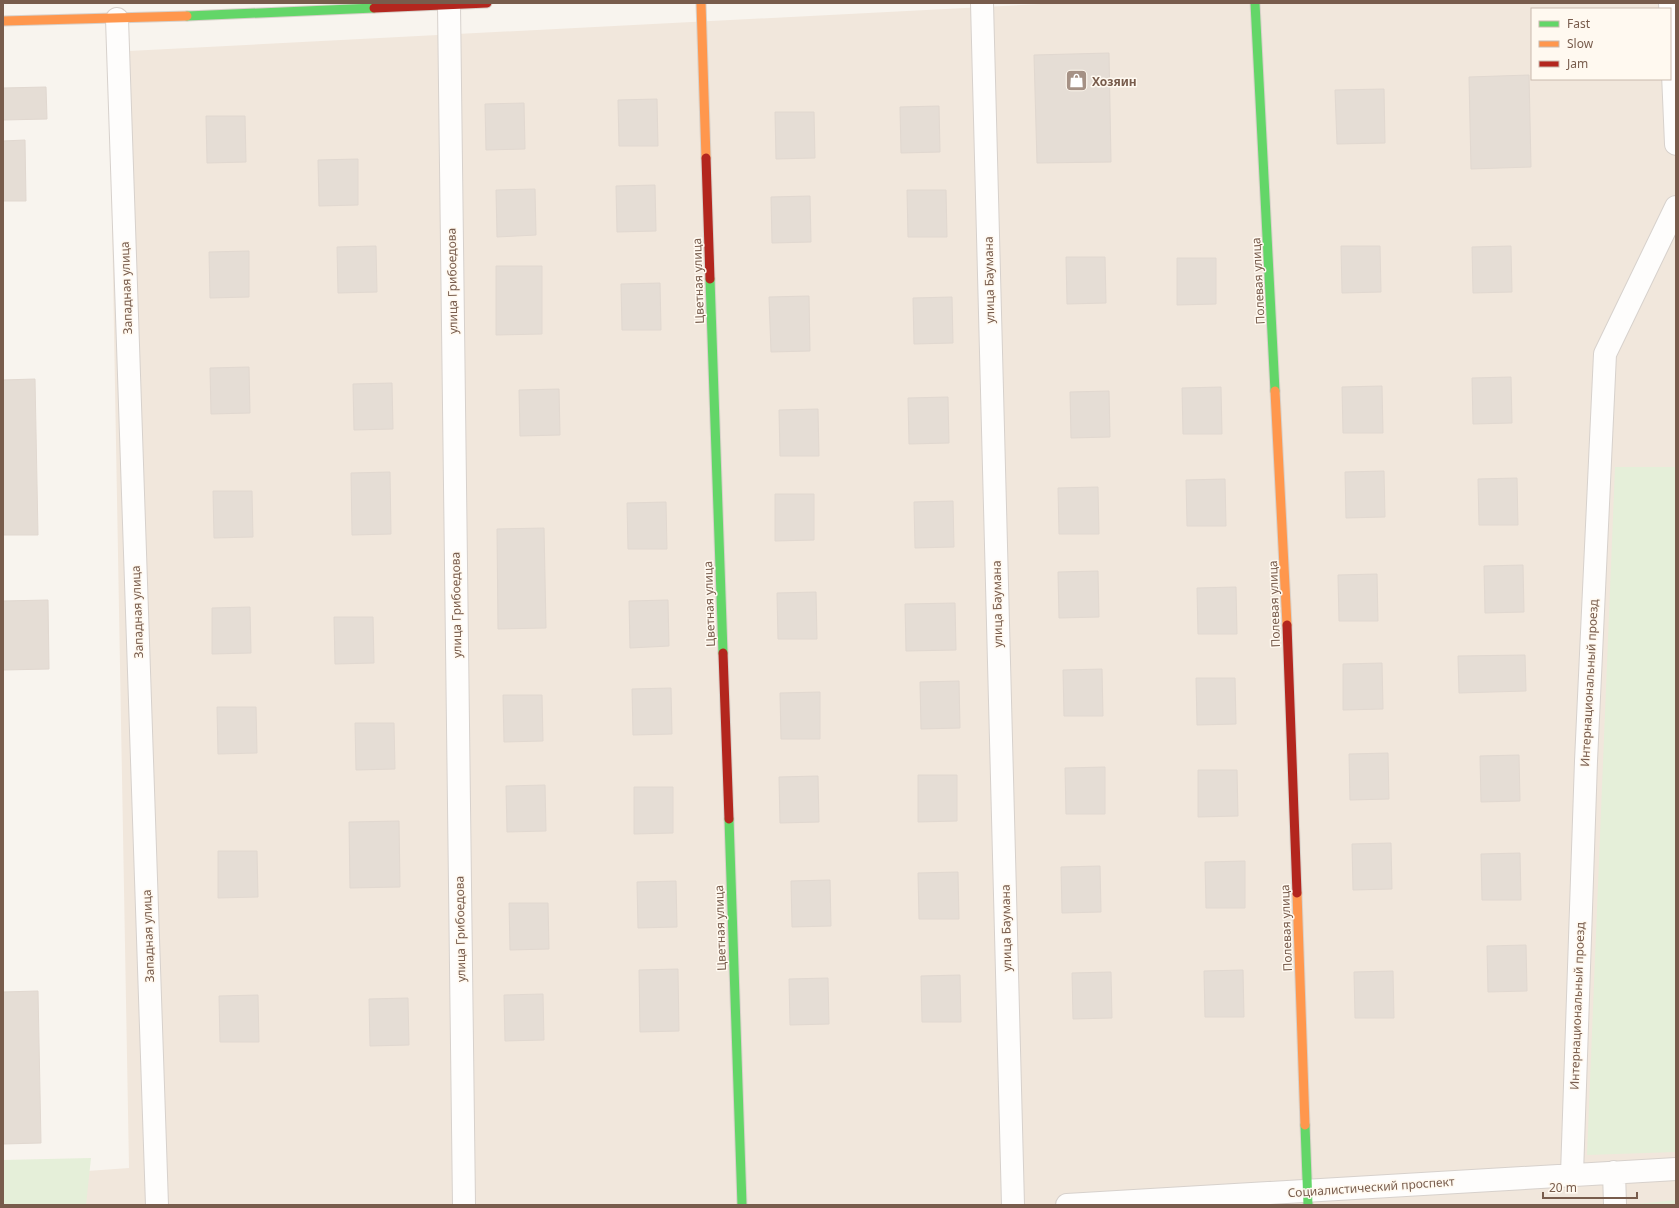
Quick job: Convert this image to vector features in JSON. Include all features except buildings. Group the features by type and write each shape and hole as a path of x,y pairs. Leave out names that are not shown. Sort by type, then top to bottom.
{"street":[{"path":"3,21 117,20 182,10 487,3"},
{"name":"Цветная улица","path":"701,3 742,1205"},
{"name":"улица Баумана","path":"982,3 1013,1205"},
{"name":"Полевая улица","path":"1255,3 1285,574 1308,1198"},
{"name":"улица Грибоедова","path":"449,5 464,1205"},
{"name":"Западная улица","path":"117,20 157,1205"},
{"path":"1671,26 1676,144"},
{"name":"Интернациональный проезд","path":"1572,1174 1586,761 1605,354 1676,207"},
{"name":"Социалистический проспект","path":"1067,1205 1308,1198 1572,1174 1676,1169"},
{"path":"1614,1172 1615,1205"}],"shaded area":[{"path":"1061,3 1676,3 1676,1205 3,1205 3,1177 129,1168 109,52"}],"green space":[{"path":"1615,467 1675,467 1676,1152 1587,1155"},
{"path":"91,1158 86,1205 3,1205 3,1160"},
{"path":"1676,1200 1676,1205 1628,1205"}],"traffic: fast":[{"path":"1255,3 1275,391"},
{"path":"187,16 374,8"},
{"path":"710,279 723,653"},
{"path":"729,819 742,1205"},
{"path":"1305,1125 1308,1205"}],"traffic: slow":[{"path":"701,3 706,158"},
{"path":"3,21 187,16"},
{"path":"1275,391 1287,625"},
{"path":"1297,893 1305,1125"}],"traffic: jam":[{"path":"374,8 487,3"},
{"path":"706,158 710,279"},
{"path":"1287,625 1297,893"},
{"path":"723,653 729,819"}],"place":[{"name":"Хозяин","path":"1077,81"}]}
